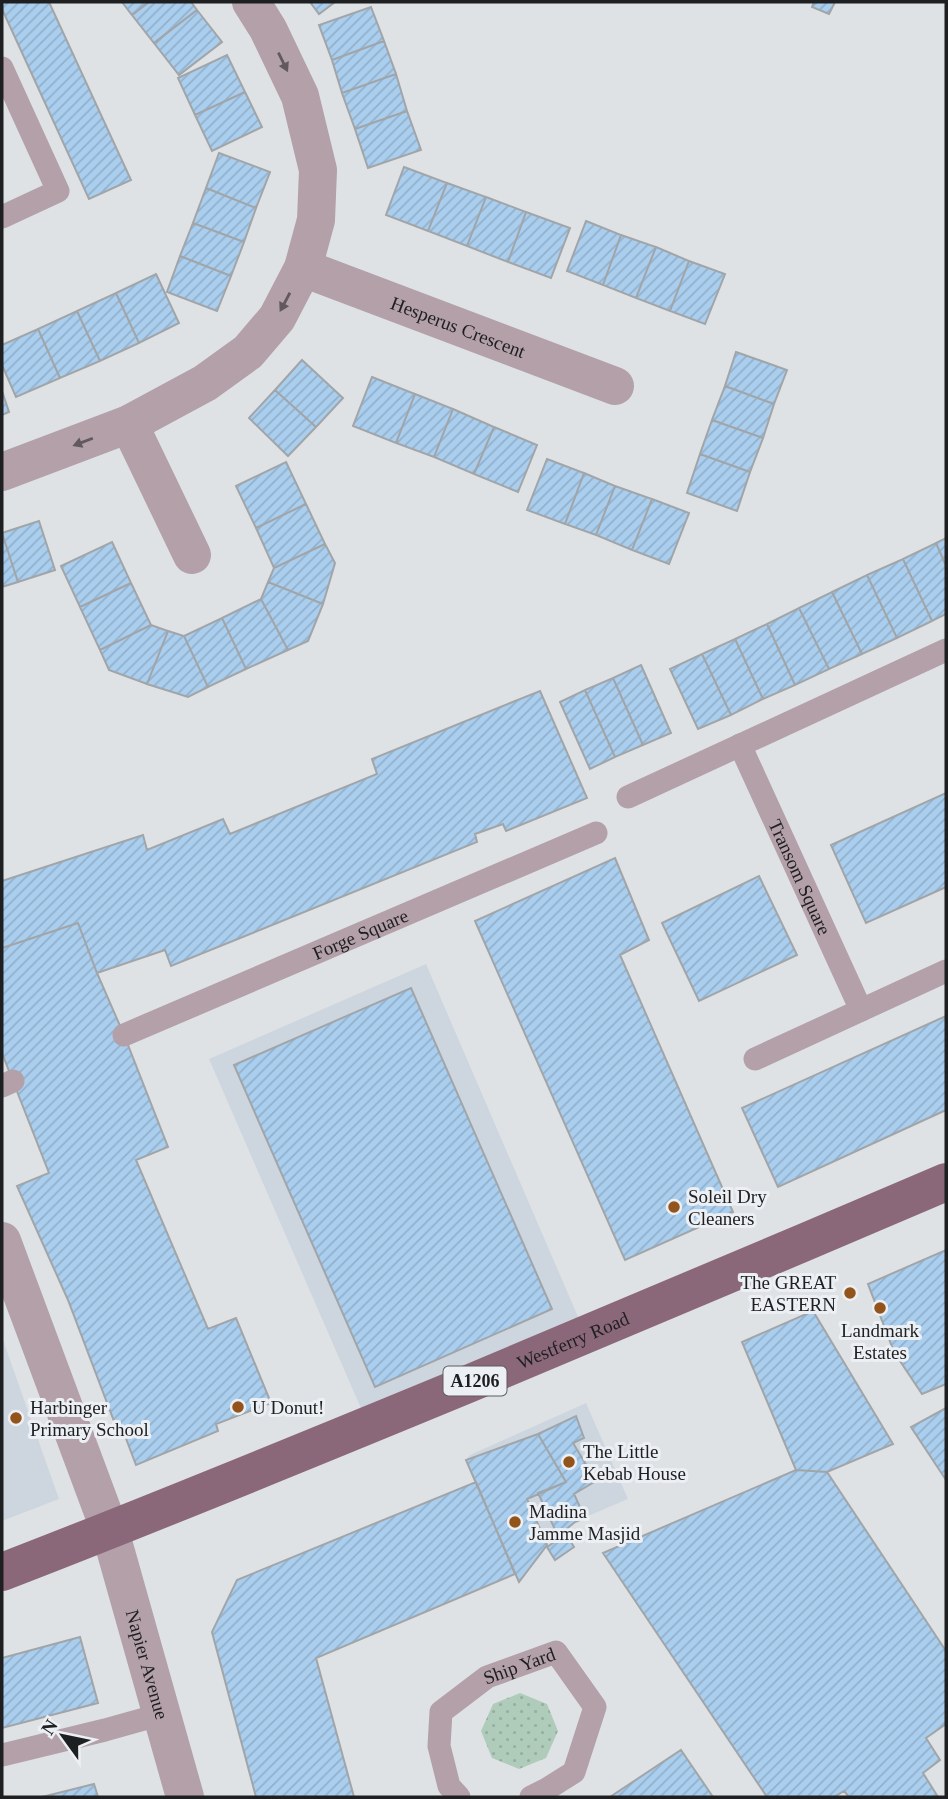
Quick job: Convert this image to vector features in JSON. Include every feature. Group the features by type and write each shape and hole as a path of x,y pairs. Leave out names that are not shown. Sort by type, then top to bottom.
{"main road":[{"name":"Westferry Road","path":"2,1572 110,1531 772,1258 946,1182"}],"street":[{"path":"2,472 130,424 205,383 248,352 277,317 303,268 316,220 318,170 300,96 268,29 251,2"},
{"name":"Hesperus Crescent","path":"303,268 615,386"},
{"path":"130,424 192,555"},
{"name":"Napier Avenue","path":"2,1241 110,1531 185,1797"}],"lane":[{"path":"2,68 58,191 2,217"},
{"path":"628,797 946,650"},
{"name":"Transom Square","path":"740,745 861,1010"},
{"name":"Forge Square","path":"124,1035 596,833"},
{"path":"755,1059 946,971"},
{"name":"Ship Yard","path":"459,1797 449,1786 439,1746 442,1712 487,1677 556,1652 595,1707 574,1772 544,1795"},
{"path":"2,1755 162,1714"}],"shaded area":[{"path":"426,964 579,1319 363,1413 209,1059"},
{"name":"Harbinger Primary School","path":"2,1337 59,1499 2,1521"},
{"path":"586,1403 628,1499 574,1522 547,1545 519,1582 466,1460 470,1455"}],"green space":[{"path":"520,1693 547,1704 558,1731 546,1758 519,1769 492,1758 481,1731 493,1704"}],"building":[{"path":"2,2 49,2 131,180 89,199 2,9"},
{"path":"122,2 149,2 132,15"},
{"path":"149,2 191,2 197,10 154,43 132,15"},
{"path":"310,2 335,2 319,14"},
{"path":"814,2 835,2 829,14 812,7"},
{"path":"371,7 384,41 332,60 319,25"},
{"path":"197,10 222,42 179,75 154,43"},
{"path":"384,41 396,74 342,93 332,60"},
{"path":"227,55 245,92 195,115 178,78"},
{"path":"396,74 407,111 355,129 342,93"},
{"path":"245,92 262,127 212,151 195,115"},
{"path":"407,111 421,150 368,168 355,129"},
{"path":"219,153 270,172 256,208 206,188"},
{"path":"404,167 447,183 428,231 386,215"},
{"path":"447,183 486,197 467,246 428,231"},
{"path":"206,188 256,208 244,242 193,223"},
{"path":"486,197 526,212 508,262 467,246"},
{"path":"526,212 570,228 551,278 508,262"},
{"path":"586,221 621,235 603,285 567,271"},
{"path":"193,223 244,242 231,276 180,256"},
{"path":"621,235 656,247 636,298 603,285"},
{"path":"656,247 689,261 670,311 636,298"},
{"path":"180,256 231,276 217,311 167,292"},
{"path":"689,261 725,274 705,324 670,311"},
{"path":"156,274 179,323 139,343 116,293"},
{"path":"116,293 139,343 100,361 77,311"},
{"path":"77,311 100,361 60,378 38,329"},
{"path":"38,329 60,378 16,397 2,365 2,345"},
{"path":"736,352 787,370 774,404 725,386"},
{"path":"302,360 343,398 316,427 275,390"},
{"path":"372,377 415,394 396,443 353,426"},
{"path":"725,386 774,404 763,438 712,420"},
{"path":"275,390 316,427 288,456 249,418"},
{"path":"2,391 9,412 2,415"},
{"path":"415,394 453,409 434,457 396,443"},
{"path":"453,409 494,427 474,474 434,457"},
{"path":"712,420 763,438 750,472 700,454"},
{"path":"494,427 537,445 518,492 474,474"},
{"path":"700,454 750,472 737,511 687,493"},
{"path":"547,459 584,473 565,524 527,510"},
{"path":"286,462 306,504 256,528 236,486"},
{"path":"584,473 615,486 596,535 565,524"},
{"path":"615,486 652,499 632,550 596,535"},
{"path":"652,499 689,513 669,564 632,550"},
{"path":"306,504 325,544 274,568 256,528"},
{"path":"39,521 55,570 18,582 2,533"},
{"path":"2,533 18,582 2,587"},
{"path":"946,538 946,566 936,543"},
{"path":"112,542 131,583 80,607 61,566"},
{"path":"936,543 946,566 946,614 932,621 903,559"},
{"path":"325,544 335,563 323,604 268,582 274,568"},
{"path":"903,559 932,621 897,638 867,575"},
{"path":"867,575 897,638 862,654 832,592"},
{"path":"268,582 323,604 308,641 288,650 261,599"},
{"path":"131,583 151,625 100,650 80,607"},
{"path":"832,592 862,654 829,669 799,608"},
{"path":"261,599 288,650 246,669 222,618"},
{"path":"799,608 829,669 795,685 767,624"},
{"path":"222,618 246,669 208,687 184,636"},
{"path":"767,624 795,685 763,699 735,639"},
{"path":"151,625 168,631 147,684 109,670 100,650"},
{"path":"168,631 184,636 208,687 188,697 147,684"},
{"path":"735,639 763,699 731,715 702,654"},
{"path":"702,654 731,715 698,729 670,669"},
{"path":"641,665 671,733 643,745 613,678"},
{"path":"613,678 643,745 615,757 585,690"},
{"path":"585,690 615,757 590,769 560,702"},
{"path":"540,691 587,798 506,831 503,824 475,834 477,842 171,966 165,950 97,973 78,923 2,948 2,881 143,835 147,850 223,819 230,834 377,774 372,759"},
{"path":"946,793 946,887 866,923 831,845"},
{"path":"615,858 649,940 620,955 733,1212 625,1260 475,921"},
{"path":"759,876 797,955 699,1001 662,923"},
{"path":"78,923 168,1147 136,1160 208,1329 236,1318 271,1403 216,1424 218,1431 136,1465 122,1428 117,1429 68,1300 17,1186 49,1173 2,1053 2,948"},
{"path":"411,988 552,1309 375,1387 234,1065"},
{"path":"946,1016 946,1110 778,1187 742,1108"},
{"path":"946,1250 946,1384 922,1394 894,1352 868,1284"},
{"path":"813,1311 893,1444 827,1472 796,1470 742,1342"},
{"path":"946,1408 946,1480 911,1427"},
{"name":"The Little Kebab House","path":"576,1416 584,1438 573,1443 596,1481 574,1494 585,1518 575,1522 558,1536 538,1493 566,1482 538,1434"},
{"name":"Madina Jamme Masjid","path":"538,1434 566,1482 527,1499 547,1545 519,1582 466,1460"},
{"path":"796,1470 827,1472 946,1651 946,1724 926,1738 940,1760 923,1773 938,1797 849,1797 844,1791 834,1797 767,1797 603,1553"},
{"path":"476,1482 515,1574 316,1658 354,1797 256,1797 212,1632 237,1580"},
{"path":"566,1534 574,1547 555,1560 547,1547"},
{"path":"80,1637 98,1703 2,1728 2,1658"},
{"path":"681,1750 713,1797 610,1797"},
{"path":"94,1784 98,1797 42,1797"}],"place":[{"name":"Soleil Dry Cleaners","path":"674,1207"},
{"name":"The GREAT EASTERN","path":"850,1293"},
{"name":"Landmark Estates","path":"880,1308"},
{"name":"U Donut!","path":"238,1407"},
{"name":"Harbinger Primary School","path":"16,1418"},
{"name":"The Little Kebab House","path":"569,1462"},
{"name":"Madina Jamme Masjid","path":"515,1522"}]}
